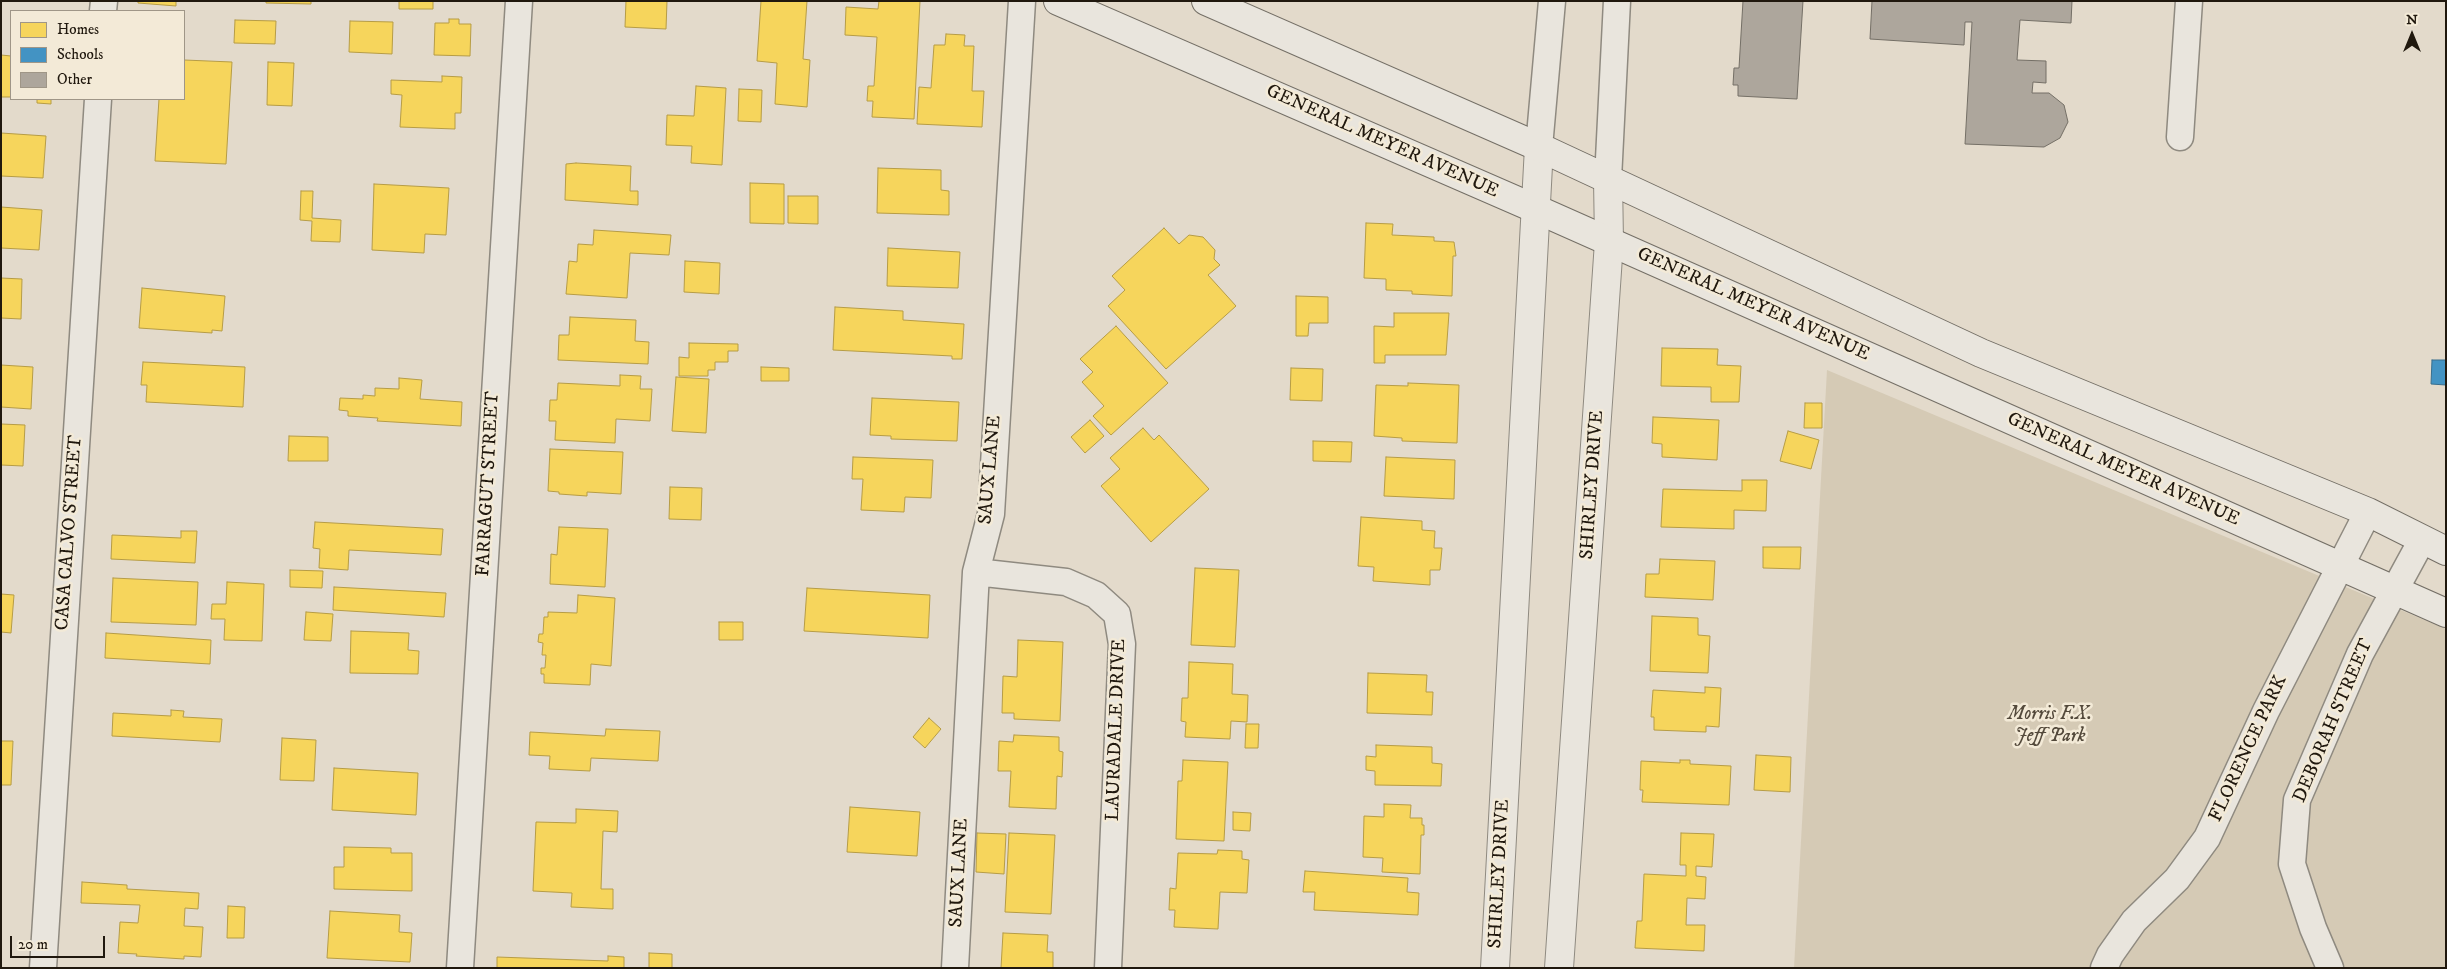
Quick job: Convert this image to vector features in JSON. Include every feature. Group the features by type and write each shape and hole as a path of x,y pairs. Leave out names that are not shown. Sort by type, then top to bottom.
{"main road":[{"name":"GENERAL MEYER AVENUE","path":"1058,1 1536,209 2446,613"},
{"path":"1206,1 1539,147 1981,353 2368,512 2434,545"},
{"name":"SHIRLEY DRIVE","path":"1495,968 1539,147"},
{"name":"SHIRLEY DRIVE","path":"1559,968 1609,242 1608,179"}],"street":[{"name":"FARRAGUT STREET","path":"460,968 519,1"},
{"name":"SAUX LANE","path":"955,968 976,572 991,514 1022,1"},
{"name":"SHIRLEY DRIVE","path":"1539,147 1552,1"},
{"name":"SHIRLEY DRIVE","path":"1608,179 1617,1"},
{"path":"2180,137 2188,1"},
{"name":"CASA CALVO STREET","path":"43,968 98,100"},
{"name":"FLORENCE PARK","path":"2104,968 2110,955 2134,921 2177,879 2207,838 2266,711 2368,512"},
{"name":"DEBORAH STREET","path":"2330,968 2313,928 2292,864 2297,800 2360,654 2395,590 2434,545"},
{"name":"LAURADALE DRIVE","path":"976,572 1066,582 1096,594 1117,614 1122,644 1108,968"}],"green space":[{"name":"Morris F.X. Jeff Park","path":"1827,370 2446,629 2446,968 1794,968"}],"building: Homes":[{"path":"138,1 176,1 176,6 138,3"},
{"path":"266,1 311,1 311,4 266,3"},
{"path":"399,1 433,1 433,9 399,9"},
{"path":"626,1 667,1 666,29 625,27"},
{"path":"761,1 807,1 803,59 810,60 807,107 775,104 777,63 757,61"},
{"path":"879,1 920,1 914,119 872,117 873,101 867,101 868,86 874,86 877,37 845,35 846,7 878,9"},
{"path":"449,19 459,19 459,24 471,24 470,56 434,55 435,23 449,23"},
{"path":"235,20 276,21 275,44 234,43"},
{"path":"350,21 393,22 392,54 349,52"},
{"path":"946,34 965,35 964,46 974,46 972,91 984,91 982,127 917,124 919,87 931,88 934,45 945,45"},
{"path":"1,55 10,56 10,97 1,97"},
{"path":"185,60 232,62 226,164 155,161 159,100 185,100"},
{"path":"268,62 294,63 292,106 267,105"},
{"path":"442,76 462,77 461,113 455,113 455,129 400,127 402,95 391,94 391,80 442,82"},
{"path":"696,86 726,88 722,165 691,163 692,146 666,145 667,115 694,116"},
{"path":"739,89 762,90 761,122 738,121"},
{"path":"37,100 51,100 51,104 37,103"},
{"path":"1,133 46,136 43,178 1,176"},
{"path":"566,164 631,166 630,191 638,191 638,205 565,200"},
{"path":"878,168 941,170 941,190 949,191 949,215 877,213"},
{"path":"750,183 784,184 784,224 750,223"},
{"path":"374,184 449,188 446,235 425,234 424,253 372,250"},
{"path":"301,191 313,191 312,218 341,220 340,242 311,241 312,221 300,220"},
{"path":"788,196 818,196 818,224 788,223"},
{"path":"1,207 42,210 39,250 1,248"},
{"path":"1366,223 1393,224 1392,235 1434,237 1434,241 1454,242 1456,256 1453,256 1452,296 1412,294 1412,291 1386,290 1386,279 1364,278"},
{"path":"1164,228 1179,244 1189,235 1203,237 1215,250 1214,259 1220,265 1208,275 1236,306 1166,369 1108,306 1125,290 1112,276"},
{"path":"594,230 671,235 669,255 630,253 627,298 566,294 569,261 577,262 578,244 593,245"},
{"path":"888,248 960,252 958,288 887,286"},
{"path":"685,261 720,263 719,294 684,292"},
{"path":"1,278 22,279 21,319 1,318"},
{"path":"142,288 225,296 222,331 212,330 212,333 139,328"},
{"path":"1296,296 1328,297 1328,323 1309,323 1308,336 1296,336"},
{"path":"835,307 903,311 903,320 964,324 962,359 952,359 952,356 833,350"},
{"path":"1394,313 1449,313 1446,355 1385,355 1385,363 1374,363 1374,326 1394,327"},
{"path":"570,317 636,320 635,341 649,342 648,364 558,360 559,335 569,335"},
{"path":"1116,326 1168,383 1111,435 1093,416 1104,406 1082,382 1093,372 1080,359"},
{"path":"689,343 738,344 738,351 728,351 728,362 715,362 715,370 708,370 708,376 679,376 679,357 689,358"},
{"path":"1662,348 1718,349 1717,365 1741,366 1739,402 1711,402 1711,387 1661,386"},
{"path":"143,362 245,367 243,407 146,402 147,385 141,385"},
{"path":"1,365 33,367 31,409 1,407"},
{"path":"761,367 789,368 789,381 761,381"},
{"path":"1291,368 1323,369 1322,401 1290,400"},
{"path":"620,375 641,376 640,389 652,389 650,421 616,419 615,443 555,440 556,421 549,421 550,400 557,400 558,383 620,386"},
{"path":"676,377 709,379 706,433 672,431"},
{"path":"399,378 422,380 420,399 462,402 461,426 377,421 378,418 348,416 348,411 339,410 340,398 363,399 363,395 375,396 375,388 399,389"},
{"path":"1408,383 1459,385 1457,443 1402,441 1402,438 1374,436 1376,385 1408,386"},
{"path":"872,398 959,402 957,441 891,439 891,436 870,435"},
{"path":"1805,403 1822,403 1822,428 1804,428"},
{"path":"1653,417 1719,420 1717,460 1662,457 1662,444 1652,443"},
{"path":"1090,420 1104,436 1085,453 1071,437"},
{"path":"1,424 25,425 23,466 1,465"},
{"path":"1143,428 1154,440 1159,435 1209,489 1151,542 1101,486 1120,469 1110,458"},
{"path":"1788,431 1819,440 1811,469 1780,461"},
{"path":"289,436 328,437 328,461 288,461"},
{"path":"1313,441 1352,442 1351,462 1313,461"},
{"path":"550,449 623,452 621,494 587,492 587,496 559,494 559,492 548,491"},
{"path":"853,457 933,460 931,498 905,497 904,512 861,510 863,479 852,479"},
{"path":"1386,457 1455,460 1454,499 1384,496"},
{"path":"1742,480 1767,480 1766,511 1734,510 1734,529 1661,527 1663,489 1742,491"},
{"path":"670,487 702,488 701,520 669,519"},
{"path":"1361,517 1422,521 1422,530 1435,531 1434,548 1442,548 1440,570 1430,570 1430,585 1373,581 1374,567 1358,566"},
{"path":"315,522 443,529 441,555 349,550 348,570 319,568 320,549 313,548"},
{"path":"559,527 608,529 605,587 550,584 551,554 557,555"},
{"path":"181,531 197,531 195,563 111,559 112,535 181,538"},
{"path":"1763,547 1801,547 1800,569 1763,568"},
{"path":"1660,559 1715,561 1713,600 1645,597 1646,574 1659,574"},
{"path":"1195,568 1239,570 1235,647 1191,645"},
{"path":"290,570 323,571 322,588 290,587"},
{"path":"113,578 198,582 196,625 111,622"},
{"path":"227,582 264,584 262,641 224,640 225,619 211,619 212,604 226,604"},
{"path":"334,587 446,593 444,617 333,610"},
{"path":"807,588 930,595 928,638 804,631"},
{"path":"1,594 14,595 11,633 1,632"},
{"path":"578,595 615,598 611,666 591,664 590,685 544,683 544,674 541,674 541,668 545,668 546,655 542,655 543,643 538,642 539,634 543,634 544,617 548,617 548,612 577,613"},
{"path":"306,612 333,614 331,641 304,640"},
{"path":"1652,616 1698,618 1698,635 1710,636 1708,673 1650,671"},
{"path":"719,622 743,622 743,640 719,640"},
{"path":"351,631 409,633 408,650 419,651 418,674 350,673"},
{"path":"106,633 211,640 210,664 105,658"},
{"path":"1018,640 1063,642 1060,721 1014,719 1014,713 1002,713 1003,676 1017,677"},
{"path":"1189,662 1233,664 1232,694 1248,695 1247,722 1231,721 1230,739 1185,737 1186,722 1181,721 1182,698 1188,698"},
{"path":"1368,673 1427,675 1426,692 1433,692 1432,715 1367,713"},
{"path":"1705,687 1721,688 1719,727 1706,726 1706,732 1654,730 1654,717 1651,717 1653,690 1705,693"},
{"path":"171,710 184,711 183,717 222,719 220,742 112,736 113,713 171,716"},
{"path":"929,718 941,729 925,748 913,737"},
{"path":"1246,724 1259,724 1258,748 1245,748"},
{"path":"606,729 660,731 658,761 591,758 590,771 549,769 550,756 529,755 530,732 605,736"},
{"path":"1014,735 1059,737 1059,751 1063,752 1062,777 1057,776 1056,809 1009,807 1011,771 998,771 999,741 1013,742"},
{"path":"282,738 316,740 314,781 280,780"},
{"path":"1,741 13,741 11,785 1,785"},
{"path":"1376,745 1432,747 1432,763 1442,764 1441,786 1375,785 1375,771 1366,770 1366,756 1376,757"},
{"path":"1756,755 1791,757 1790,792 1754,790"},
{"path":"1183,760 1228,762 1224,841 1176,839 1178,781 1182,781"},
{"path":"1680,760 1690,760 1690,764 1731,766 1729,805 1642,802 1643,790 1640,790 1641,761 1680,763"},
{"path":"334,768 418,773 416,815 332,810"},
{"path":"1384,804 1411,805 1410,818 1422,818 1424,835 1421,835 1420,874 1382,872 1383,858 1363,857 1364,816 1384,817"},
{"path":"850,807 920,812 917,856 847,852"},
{"path":"576,809 618,811 617,832 603,831 601,889 613,889 613,909 571,907 572,893 533,891 536,822 576,823"},
{"path":"1233,812 1251,813 1250,831 1233,830"},
{"path":"977,833 1006,834 1004,874 976,872"},
{"path":"1009,833 1055,835 1051,914 1005,912"},
{"path":"1681,833 1714,834 1712,867 1696,866 1696,876 1706,877 1705,899 1687,898 1686,925 1705,925 1704,951 1635,948 1637,921 1642,921 1644,874 1686,876 1686,865 1680,865"},
{"path":"344,847 391,848 391,853 412,853 412,891 334,889 334,867 344,867"},
{"path":"1218,850 1242,851 1242,859 1249,860 1247,893 1220,892 1218,929 1174,927 1175,910 1169,910 1170,888 1176,889 1178,853 1217,854"},
{"path":"1305,871 1408,878 1407,892 1419,893 1418,915 1314,910 1315,892 1303,892"},
{"path":"82,882 127,885 127,889 199,893 198,909 185,908 184,926 203,927 201,957 184,956 184,959 118,953 120,922 138,923 140,905 81,903"},
{"path":"228,906 245,907 244,938 227,938"},
{"path":"330,911 400,915 399,932 412,933 410,962 327,958"},
{"path":"1003,933 1048,935 1047,952 1053,952 1053,968 1001,968"},
{"path":"649,953 672,954 672,968 649,968"},
{"path":"608,956 624,957 624,968 497,968 497,957 608,961"}],"building: Schools":[{"path":"2432,360 2446,360 2446,385 2431,384"}],"building: Other":[{"path":"1743,1 1803,1 1797,99 1738,96 1738,85 1733,85 1734,68 1739,68"},
{"path":"1872,1 2072,1 2071,23 2020,20 2017,60 2046,61 2046,83 2033,82 2032,93 2049,93 2064,105 2068,122 2060,138 2044,147 1965,144 1972,22 1965,22 1964,45 1870,39"}]}
